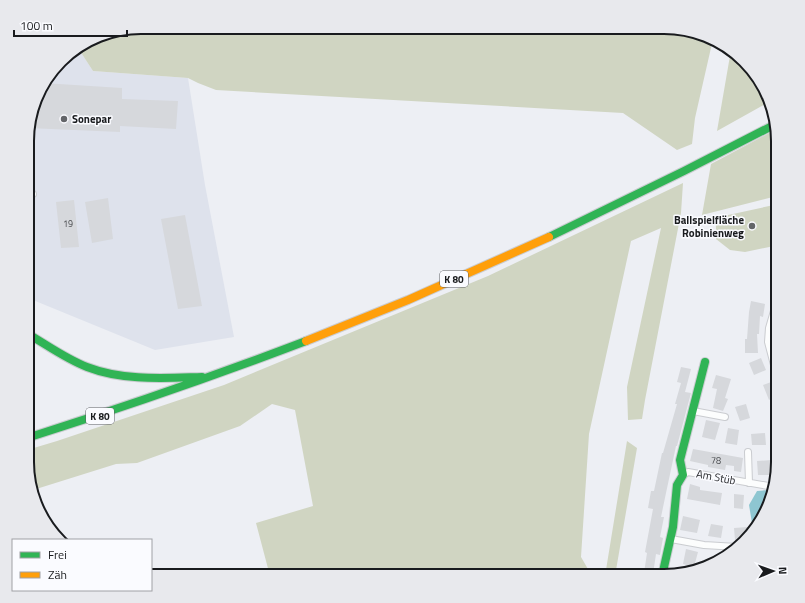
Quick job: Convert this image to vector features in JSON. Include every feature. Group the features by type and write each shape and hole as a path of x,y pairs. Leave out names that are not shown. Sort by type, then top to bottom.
{"main road":[{"name":"K 80","path":"34,436 133,405 212,377 356,322 484,266 689,168 770,126"},
{"path":"34,338 87,367 104,372 143,378 212,377"},
{"path":"664,569 673,527 677,485 683,475 680,460 705,362"}],"street":[{"path":"771,321 768,342 770,343 771,348"},
{"path":"693,411 725,418"},
{"name":"Am Stüb","path":"748,452 749,483"},
{"name":"Am Stüb","path":"683,475 688,472 768,486"},
{"path":"671,539 728,547"}],"shaded area":[{"path":"81,53 93,71 188,78 205,185 234,337 155,350 34,300 35,127 42,100 48,87 65,65"}],"green space":[{"path":"141,34 671,34 692,38 712,45 695,118 692,144 677,150 623,113 216,90 188,78 93,71 81,53 87,48 113,38"},
{"path":"730,57 740,65 753,82 764,105 717,131"},
{"path":"771,132 771,198 702,215 711,164"},
{"path":"683,183 681,213 642,419 628,420 627,387 661,228 631,241 589,434 581,557 588,569 268,569 256,523 313,506 295,410 272,404 240,426 137,463 116,464 38,489 34,469 34,448 224,385 488,276"},
{"path":"771,206 771,247 745,252 730,250 716,239 716,221 719,217"},
{"path":"627,441 637,448 616,569 606,569"}],"water":[{"path":"767,490 760,509 752,523 749,505 757,491"}],"building":[{"path":"51,83 122,88 122,99 178,101 176,129 120,126 120,132 35,128 42,100"},
{"path":"108,198 113,239 92,243 85,202"},
{"path":"74,200 79,247 61,248 56,202"},
{"path":"185,215 202,306 178,309 161,219"},
{"path":"751,301 765,304 763,317 760,316 759,334 757,334 758,353 745,353 745,339 747,339"},
{"path":"761,358 766,370 754,375 749,363"},
{"path":"681,367 691,369 685,392 691,393 676,446 661,517 664,517 660,537 663,538 660,555 656,554 654,569 645,569 647,553 645,552 653,509 648,508 651,491 654,491 662,453 677,404 675,404 681,383 677,382"},
{"path":"716,375 731,379 725,398 728,399 723,411 713,408 717,389 712,388"},
{"path":"771,382 771,399 769,400 763,385"},
{"path":"746,404 750,418 740,421 735,407"},
{"path":"706,420 720,423 715,440 702,437"},
{"path":"728,428 739,430 737,445 725,443"},
{"path":"765,433 766,445 752,445 751,434"},
{"path":"693,449 743,458 741,472 734,471 734,466 726,465 725,470 708,467 708,465 690,461"},
{"path":"771,460 770,475 758,475 757,461"},
{"path":"690,484 700,487 700,490 722,493 720,505 687,499"},
{"path":"734,494 744,495 743,509 734,508"},
{"path":"683,516 700,520 697,533 680,530"},
{"path":"711,524 723,526 721,538 708,536"},
{"path":"734,528 748,528 740,538 735,540"},
{"path":"686,549 698,552 695,564 689,566 683,564"}],"traffic: fast":[{"path":"549,237 770,127"},
{"path":"34,338 57,352 87,367 115,375 144,378 202,377"},
{"path":"34,436 237,367 306,341"},
{"path":"664,569 673,527 677,485 683,475 680,460 705,362"}],"traffic: slow":[{"path":"306,341 408,300 549,237"}],"place":[{"name":"Sonepar","path":"64,119"},
{"name":"Ballspielfläche Robinienweg","path":"752,226"}]}
